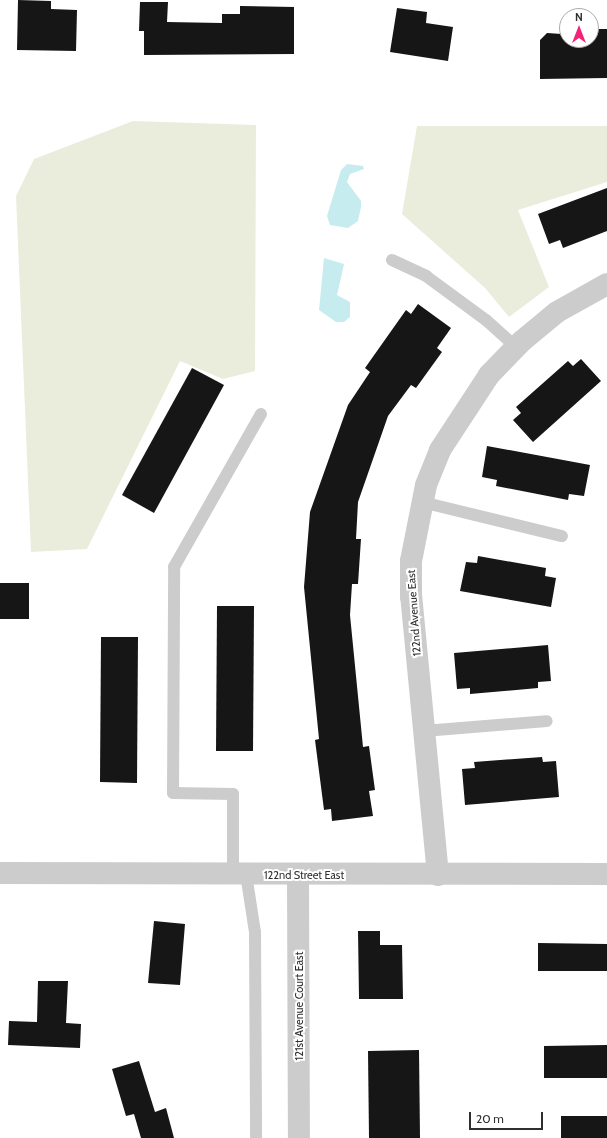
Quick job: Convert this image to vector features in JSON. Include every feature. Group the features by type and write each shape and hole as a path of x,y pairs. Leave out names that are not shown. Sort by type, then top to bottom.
{"street":[{"name":"122nd Avenue East","path":"438,875 411,597 411,561 422,502 440,450 460,417 489,375 516,347 557,312 607,284"},
{"name":"122nd Street East","path":"0,873 298,875 607,874"},
{"name":"121st Avenue Court East","path":"298,875 299,1138"}],"lane":[{"path":"392,260 426,276 486,320 516,347"},
{"path":"256,1138 255,932 239,874 233,794 173,793 174,567 261,414"},
{"path":"422,502 562,536"},
{"path":"424,731 547,721"}],"green space":[{"path":"133,121 256,125 255,371 223,379 180,361 87,549 31,552 16,196 34,159"},
{"path":"417,126 607,126 607,182 518,210 549,287 509,317 485,288 402,214"}],"water":[{"path":"347,164 363,166 364,169 350,174 347,182 361,201 358,221 348,228 330,225 327,216 341,170"},
{"path":"324,258 344,264 337,295 350,302 350,317 344,322 336,322 319,310"}],"building":[{"path":"18,0 51,1 51,9 77,10 76,51 17,50"},
{"path":"140,2 168,2 167,22 222,23 222,14 240,14 240,6 294,7 294,54 144,55 144,31 139,31"},
{"path":"397,8 427,12 426,23 453,27 448,61 390,52"},
{"path":"599,29 607,29 607,78 540,79 540,40 547,33 559,34 559,48 599,48"},
{"path":"607,188 607,231 563,248 560,240 549,244 538,214"},
{"path":"418,304 451,328 437,348 442,352 416,388 411,385 388,416 358,502 356,539 361,539 358,584 352,584 350,615 363,747 369,746 375,790 369,791 373,816 332,821 331,809 324,810 315,740 319,739 304,587 310,512 348,405 370,372 365,368 406,310 411,314"},
{"path":"581,359 601,381 533,442 513,420 521,413 516,407 568,361 573,366"},
{"path":"192,368 224,385 154,513 122,495"},
{"path":"487,446 590,465 584,496 569,494 568,500 496,486 497,480 482,477"},
{"path":"478,556 546,568 545,576 556,578 551,607 460,591 466,562 477,563"},
{"path":"0,583 29,583 29,619 0,619"},
{"path":"217,606 254,606 253,751 216,751"},
{"path":"101,637 138,637 137,783 100,782"},
{"path":"548,645 551,681 538,682 538,688 470,694 470,688 457,689 454,653"},
{"path":"542,757 543,762 556,761 559,797 465,805 462,769 475,768 474,762"},
{"path":"154,921 185,924 180,985 148,983"},
{"path":"358,931 380,931 380,945 402,945 403,999 359,999"},
{"path":"538,943 607,944 607,971 538,971"},
{"path":"38,981 68,981 66,1023 81,1024 80,1048 8,1045 9,1021 37,1022"},
{"path":"607,1045 607,1078 544,1078 544,1046"},
{"path":"419,1050 420,1138 369,1138 368,1051"},
{"path":"139,1061 155,1112 166,1108 174,1138 141,1138 134,1114 126,1116 112,1069"},
{"path":"561,1116 607,1116 607,1138 561,1138"}]}
